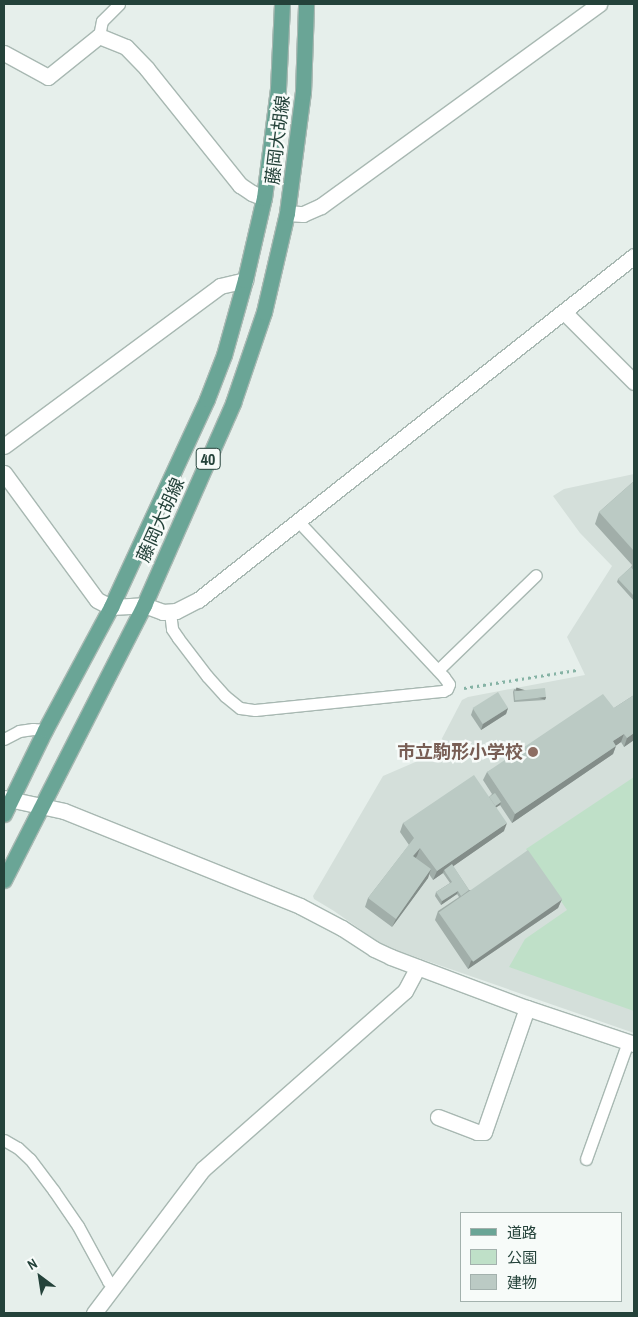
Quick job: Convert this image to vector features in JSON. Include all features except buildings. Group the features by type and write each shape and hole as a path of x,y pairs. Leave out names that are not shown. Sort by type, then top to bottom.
{"main road":[{"name":"藤岡大胡線","path":"6,804 111,607 207,399 224,355 245,280 264,198 278,89 282,4"},
{"name":"藤岡大胡線","path":"4,880 144,605 232,403 264,312 287,213 303,92 306,4"}],"street":[{"path":"287,213 304,214 321,206 599,4"},
{"path":"4,53 48,76 99,36 126,47 147,69 240,185 264,198"},
{"path":"4,473 97,600 111,607 144,605 170,612 188,607 634,256"},
{"path":"4,446 220,286 245,280"},
{"path":"564,312 634,382"},
{"path":"6,804 43,805 64,811 278,896 326,919 374,949 527,1008 631,1043"},
{"path":"94,1313 203,1169 405,990 418,967"},
{"path":"438,1117 477,1132 484,1132 527,1008"}],"lane":[{"path":"99,36 102,21 119,4"},
{"path":"170,612 172,629 178,638 206,676 224,696 240,708 255,710 443,691 449,684 438,670 298,522"},
{"path":"438,670 536,575"},
{"path":"4,739 20,731 45,730"},
{"path":"586,1158 631,1043"},
{"path":"4,1140 18,1148 30,1159 54,1191 78,1226 108,1281 113,1286"}],"path":[{"path":"449,684 460,689 577,670"}],"shaded area":[{"name":"市立駒形小学校","path":"634,474 634,1033 384,946 314,899 313,896 383,776 427,757 437,748 462,700 468,697 585,675 567,637 612,566 580,533 553,496 564,489"}],"green space":[{"path":"634,777 634,1011 509,967 525,939 567,910 526,849"}],"place":[{"name":"市立駒形小学校","path":"533,752"}]}
